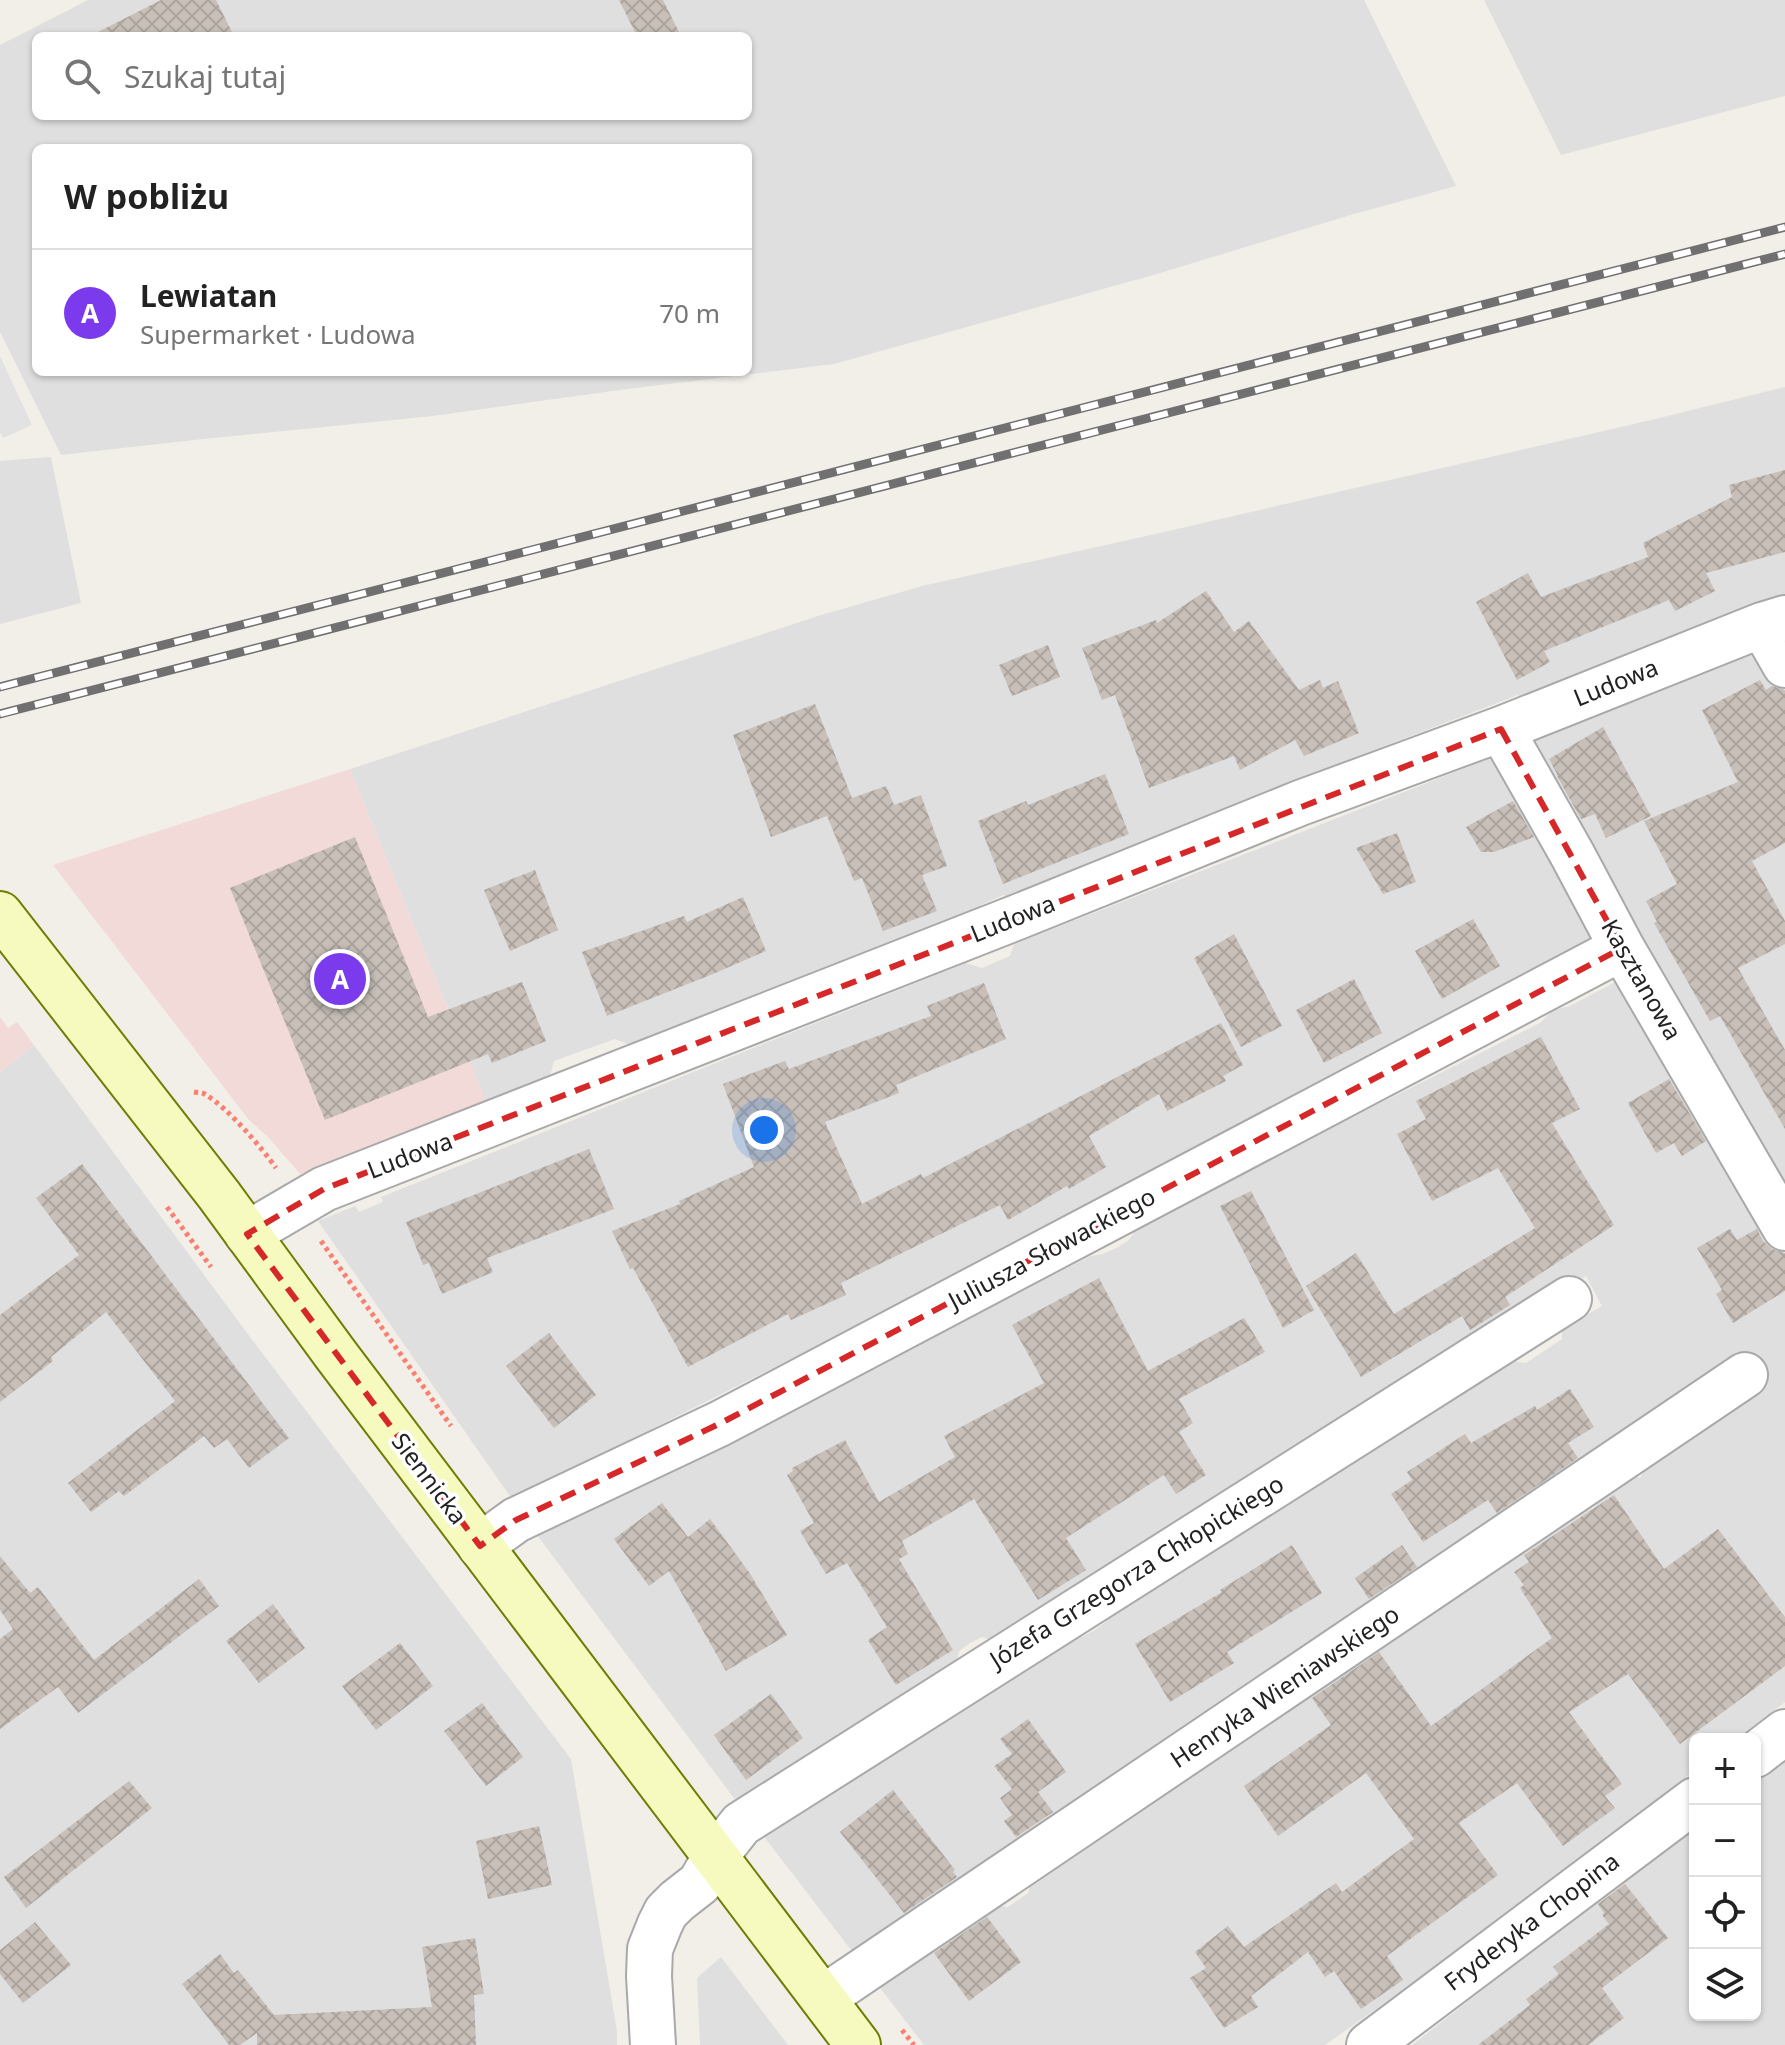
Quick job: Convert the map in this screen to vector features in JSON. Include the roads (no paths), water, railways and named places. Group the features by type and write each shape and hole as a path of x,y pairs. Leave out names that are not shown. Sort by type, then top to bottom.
{"main road":[{"name":"Siennicka","path":"0,914 247,1234 858,2045"}],"street":[{"path":"1774,622 1785,665"},
{"name":"Ludowa","path":"247,1234 324,1189 1300,803 1501,729 1774,622"},
{"name":"Kasztanowa","path":"1501,729 1622,948 1785,1228"},
{"name":"Juliusza Słowackiego","path":"480,1546 516,1520 719,1424 1622,948"},
{"name":"Józefa Grzegorza Chłopickiego","path":"653,2045 650,1949 666,1912 700,1883 715,1857 741,1824 1569,1299"},
{"name":"Henryka Wieniawskiego","path":"823,1998 1745,1375"},
{"path":"1761,1750 1785,1732"},
{"name":"Fryderyka Chopina","path":"1369,2045 1689,1805"}],"railway":[{"path":"0,687 1785,227"},
{"path":"0,714 1785,254"}],"place":[{"name":"Lewiatan","path":"340,979"}]}
